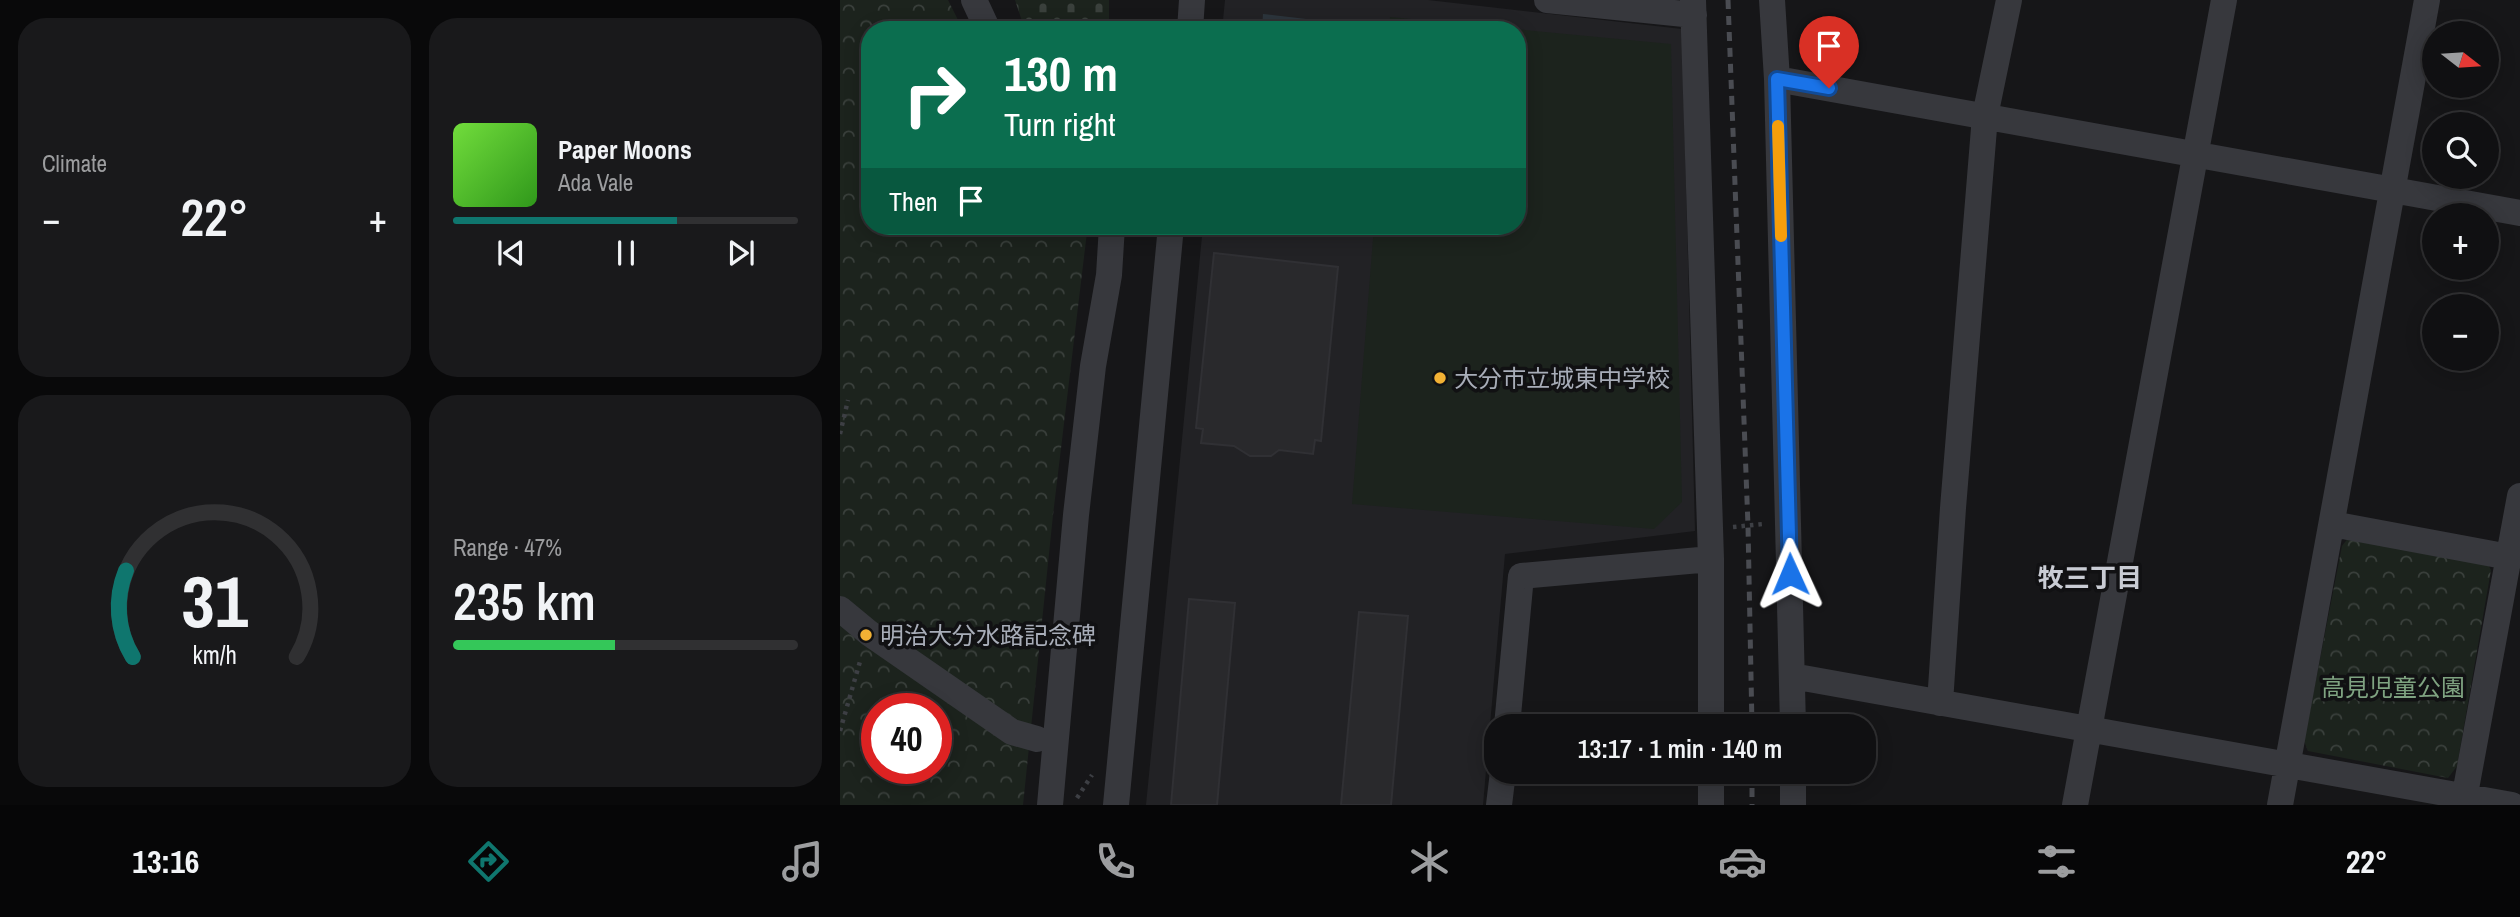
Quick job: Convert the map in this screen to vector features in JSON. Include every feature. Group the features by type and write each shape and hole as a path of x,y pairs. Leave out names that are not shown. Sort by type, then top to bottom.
{"street":[{"path":"974,0 984,21"},
{"path":"1191,21 1192,0"},
{"path":"1547,0 1694,7 1711,559 1711,714"},
{"path":"1772,0 1777,79 1793,714"},
{"path":"1940,703 1985,116 2009,0"},
{"path":"2075,805 2224,0"},
{"path":"2280,805 2427,0"},
{"path":"1777,79 2520,213"},
{"path":"1050,805 1076,515 1093,366 1109,275 1111,235"},
{"path":"1116,805 1170,235"},
{"path":"2464,801 2520,496"},
{"path":"2332,524 2509,556"},
{"path":"1508,714 1521,576 1711,559"},
{"path":"840,609 869,634 1012,732 1037,739"},
{"path":"1792,677 2288,765 2464,801 2512,805"},
{"path":"1499,805 1502,784"},
{"path":"1711,784 1711,805"},
{"path":"1793,784 1793,805"}],"path":[{"path":"840,434 848,400"},
{"path":"1710,528 1788,522"},
{"path":"840,731 856,675"},
{"path":"1072,805 1092,775"}],"shaded area":[{"name":"大分市立城東中学校","path":"1225,0 1428,0 1682,29 1695,531 1505,554 1491,714 1484,714 1483,805 1146,805 1202,235 1526,235 1526,21 1223,21"}],"green space":[{"path":"840,0 948,0 958,21 861,21 861,235 1087,235 1053,515 1023,805 840,805"},
{"path":"1015,0 1109,0 1109,21 1022,21"},
{"path":"1390,17 1432,21 1390,21"},
{"path":"1526,30 1671,44 1682,502 1654,529 1352,504 1373,235 1526,235"},
{"name":"高見児童公園","path":"2349,537 2486,561 2491,570 2457,766 2448,778 2308,751 2304,741 2342,546"}],"water":[{"path":"1263,14 1306,19 1306,21 1263,21"}],"building":[{"path":"1214,253 1338,267 1321,441 1315,440 1313,454 1279,450 1271,456 1250,456 1234,446 1201,443 1203,429 1196,428"},
{"path":"1189,599 1235,603 1217,805 1171,805"},
{"path":"1359,612 1408,616 1391,805 1341,805"}],"railway":[{"path":"1728,0 1748,526 1752,714"},
{"path":"1752,784 1752,805"}],"slow traffic":[{"path":"1778,126 1781,236"}],"place":[{"name":"大分市立城東中学校","path":"1440,378"},
{"name":"明治大分水路記念碑","path":"866,635"}],"district":[{"name":"牧三丁目","path":"2090,577"}],"route":[{"path":"1790,574 1777,79 1829,88"}]}
